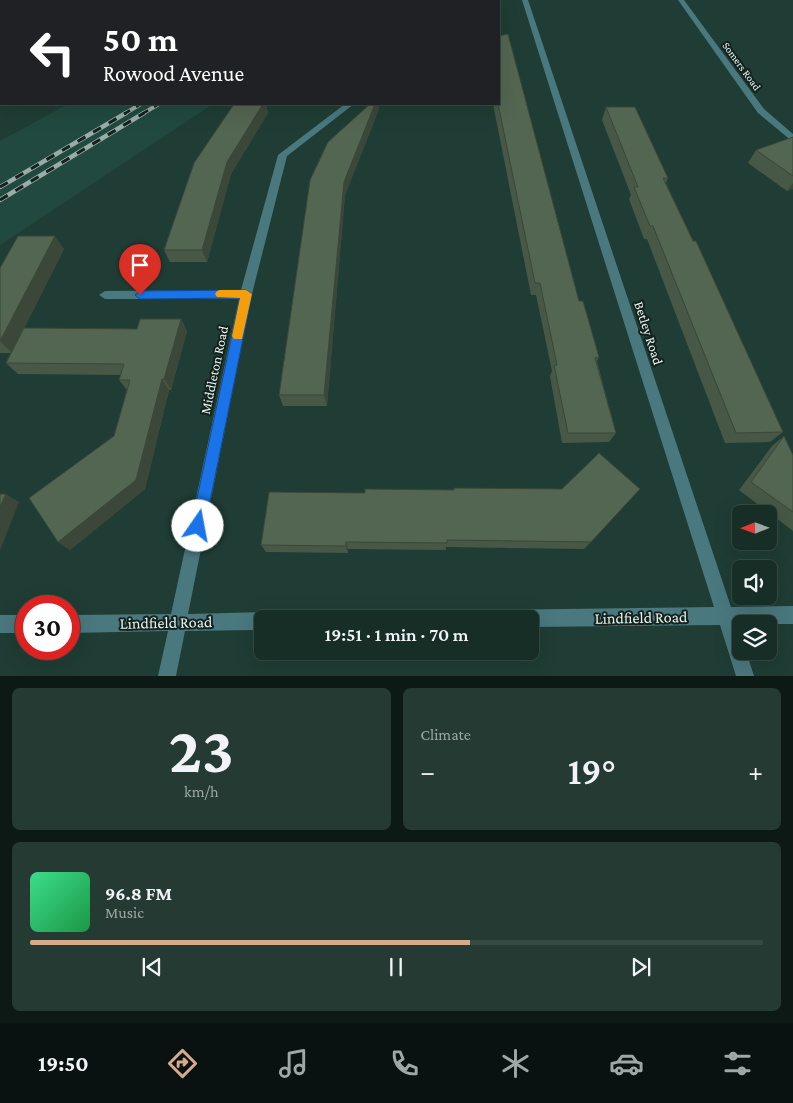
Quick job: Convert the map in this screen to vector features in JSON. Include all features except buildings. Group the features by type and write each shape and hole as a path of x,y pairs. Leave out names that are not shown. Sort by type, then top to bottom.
{"street":[{"name":"Betley Road","path":"525,0 745,676"},
{"name":"Somers Road","path":"681,1 761,111 793,139"},
{"name":"Middleton Road","path":"167,676 246,294 283,155 349,105"},
{"path":"104,295 246,294"},
{"name":"Lindfield Road","path":"539,618 793,615"},
{"name":"Lindfield Road","path":"80,624 254,621"},
{"path":"0,624 15,624"}],"shaded area":[{"path":"66,105 211,105 0,245 0,141"}],"railway":[{"path":"124,114 139,105"},
{"path":"142,114 157,105"},
{"path":"0,187 126,113"},
{"path":"0,200 144,113"}],"slow traffic":[{"path":"220,294 246,294 238,336"}],"route":[{"path":"140,295 246,294 198,526"}]}
